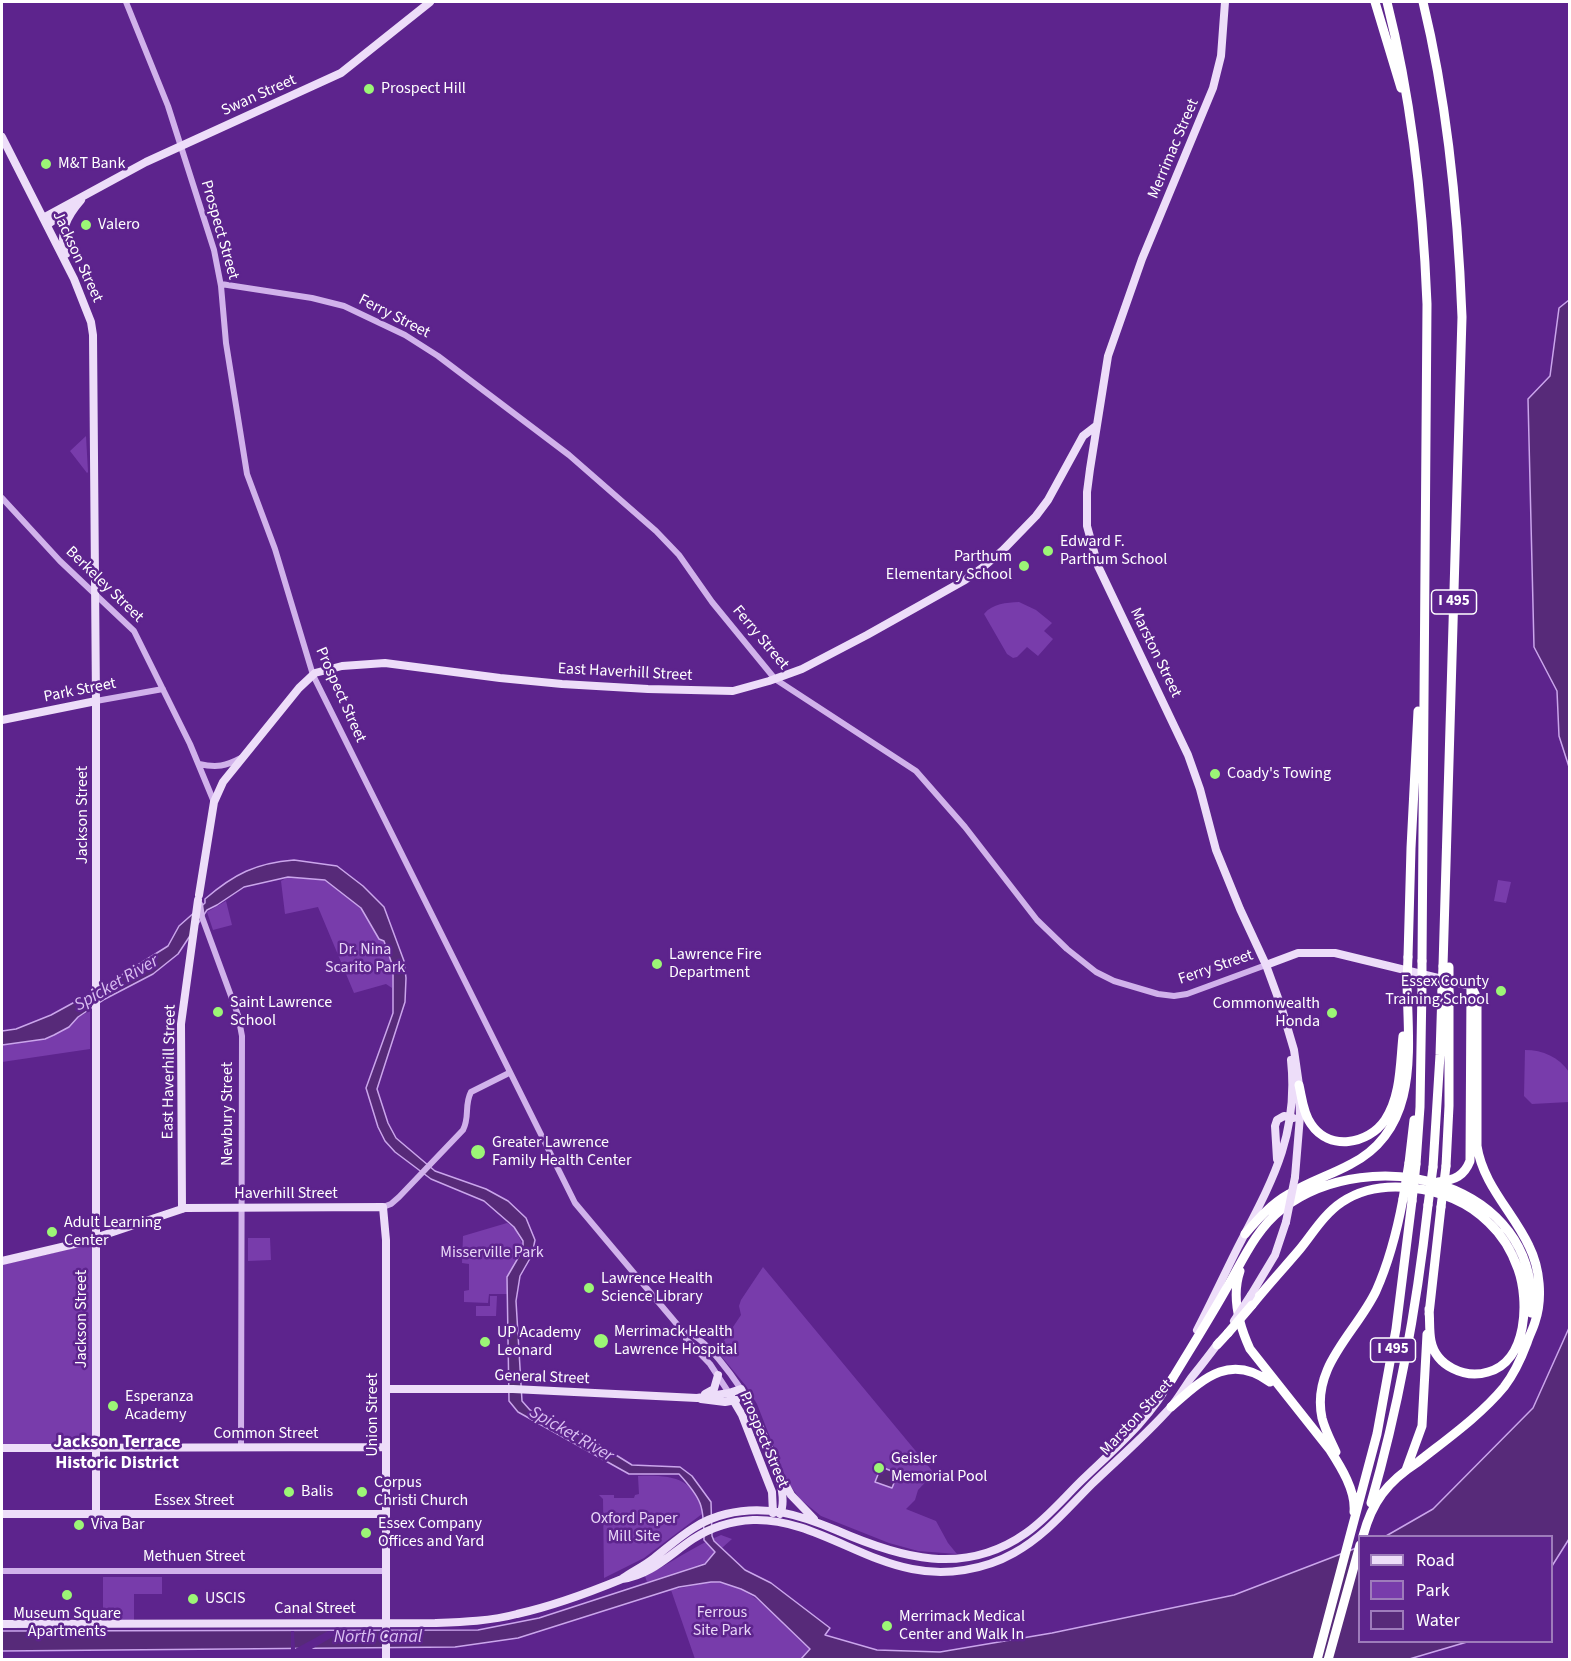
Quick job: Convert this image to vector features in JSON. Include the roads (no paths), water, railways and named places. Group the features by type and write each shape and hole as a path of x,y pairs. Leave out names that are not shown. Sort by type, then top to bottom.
{"highway":[{"path":"1375,2 1409,111"},
{"name":"I 495","path":"1316,1659 1377,1434 1391,1358 1420,1107 1427,314 1420,197 1409,111 1387,2"},
{"name":"I 495","path":"1362,1535 1396,1405 1414,1303 1433,1167 1446,992 1446,897 1462,318 1450,153 1423,2"},
{"path":"1299,1085 1304,1110 1317,1132 1344,1142 1360,1140 1375,1133 1386,1119 1394,1101 1398,1082 1407,982 1417,723 1423,655"},
{"path":"1245,1234 1268,1210 1290,1193 1354,1163 1372,1150 1398,1116 1405,1097 1408,1073 1407,982"},
{"path":"1436,1182 1460,1177 1470,1161 1471,986"},
{"path":"1362,1535 1373,1505 1382,1493 1406,1470 1460,1429 1498,1393 1510,1378 1521,1359 1538,1311 1537,1269 1530,1246 1486,1176 1479,1160 1477,1146 1477,998 1471,986"},
{"path":"1406,1470 1422,1426 1429,1309 1446,1166 1449,1106 1446,992"},
{"path":"1171,1381 1268,1221 1298,1200 1323,1188 1380,1176 1411,1177 1436,1182 1463,1194 1497,1218 1516,1244 1529,1278 1532,1299 1530,1334"},
{"path":"1217,1345 1252,1300 1326,1217 1341,1202 1372,1189 1398,1186 1437,1192 1473,1209 1489,1222 1502,1238 1519,1271 1524,1295 1521,1331 1514,1351 1504,1364 1496,1369 1481,1374 1465,1374 1448,1366 1431,1342 1429,1309"},
{"path":"1316,1659 1353,1524 1355,1506 1339,1458 1322,1418 1320,1402 1322,1381 1337,1350 1375,1293 1389,1260 1408,1200"},
{"path":"1245,1257 1238,1276 1237,1306 1242,1331 1250,1349 1340,1465"},
{"path":"1171,1407 1206,1378 1222,1370 1247,1370 1260,1375 1281,1390"},
{"path":"1328,1659 1358,1551"}],"main road":[{"name":"Swan Street","path":"45,221 86,195 180,146 341,73 430,2"},
{"name":"Merrimac Street","path":"1126,302 1213,88 1221,56 1225,2"},
{"name":"Jackson Street","path":"2,137 74,279 91,322 93,335 96,701 96,1514"},
{"path":"74,279 63,247 64,229 71,212 86,195"},
{"name":"Marston Street","path":"1126,302 1105,369 1096,426 1086,508 1092,550 1188,755 1200,789 1216,850 1266,965 1281,1006 1294,1050 1299,1085 1299,1133 1295,1177 1286,1222 1275,1255 1252,1300"},
{"name":"East Haverhill Street","path":"182,1209 182,1024 214,802 223,782 242,757 299,688 313,675 322,670 342,666 385,663 562,684 679,690 733,691 775,679 802,669 867,635 959,584 982,568 1036,516 1048,500 1083,436 1096,426"},
{"name":"Park Street","path":"2,720 96,701"},
{"path":"1266,965 1298,953 1335,953 1471,986"},
{"name":"Marston Street","path":"772,1510 817,1522 887,1551 918,1558 948,1560 984,1554 1026,1533 1054,1509 1144,1420 1171,1381 1277,1170 1291,1116 1293,1075 1281,1006"},
{"path":"1277,1170 1275,1126 1280,1118 1291,1116 1296,1122 1299,1133"},
{"name":"Haverhill Street","path":"2,1261 96,1238 182,1209 383,1207"},
{"name":"Union Street","path":"383,1207 386,1224 386,1659"},
{"name":"Marston Street","path":"775,1520 869,1556 911,1569 953,1571 983,1566 1013,1554 1046,1531 1171,1407 1217,1345"},
{"path":"697,1398 714,1389 718,1375"},
{"name":"General Street","path":"387,1389 502,1389 697,1398 731,1397 743,1392"},
{"name":"Prospect Street","path":"743,1392 778,1472 791,1495 817,1522"},
{"name":"Prospect Street","path":"731,1397 745,1424 772,1492 772,1510 775,1520"},
{"name":"Common Street","path":"2,1448 386,1447"},
{"name":"Prospect Street","path":"775,1520 784,1504 778,1472"},
{"name":"Canal Street","path":"622,1579 652,1560 698,1523 745,1510 772,1510"},
{"name":"Essex Street","path":"2,1514 386,1514"},
{"name":"Canal Street","path":"2,1624 169,1623 385,1627 460,1622 517,1615 643,1574 699,1536 727,1524 750,1520 775,1520"}],"street":[{"name":"Prospect Street","path":"126,2 168,106 214,250 221,284 226,343 247,474 275,549 313,675 574,1203 686,1334 686,1339 710,1364 731,1397"},
{"name":"Ferry Street","path":"221,284 312,298 344,306 365,315 405,335 438,356 569,455 656,531 679,555 712,602 775,679 916,771 965,827 1037,920 1053,937 1095,972 1143,992 1174,996 1187,994 1266,965"},
{"name":"Berkeley Street","path":"2,498 60,561 134,631 164,688 214,802"},
{"name":"Park Street","path":"96,701 164,688"},
{"path":"199,764 210,767 226,766 242,757"},
{"name":"Newbury Street","path":"199,898 202,917 242,1028 241,1448"},
{"path":"383,1207 392,1204 456,1138 468,1121 467,1105 471,1092 509,1073"},
{"name":"Prospect Street","path":"686,1334 693,1335 720,1361 743,1392"},
{"name":"Methuen Street","path":"2,1571 386,1571"}],"water":[{"path":"1569,300 1569,767 1559,736 1557,691 1534,647 1528,399 1550,376 1559,308"},
{"path":"294,860 337,866 363,886 384,907 404,961 406,978 405,1002 377,1089 388,1123 396,1138 435,1171 486,1189 508,1201 526,1218 535,1240 532,1255 520,1276 516,1301 522,1401 530,1410 582,1434 632,1465 680,1467 692,1476 711,1502 714,1541 745,1570 771,1583 830,1628 825,1635 877,1650 940,1652 1052,1633 1234,1595 1358,1547 1358,1643 1464,1643 1406,1660 801,1659 810,1649 755,1596 720,1582 711,1582 679,1587 518,1638 455,1647 2,1651 2,1631 478,1630 539,1618 705,1564 715,1552 704,1540 702,1511 697,1497 679,1474 629,1474 518,1412 509,1401 507,1277 518,1258 523,1241 514,1227 484,1201 431,1179 395,1152 385,1141 378,1127 366,1088 393,1013 393,967 384,941 379,939 361,908 325,880 288,877 244,887 207,910 178,954 153,974 105,999 78,1017 69,1027 54,1035 45,1039 2,1045 2,1031 16,1029 51,1015 104,986 168,946 179,926 205,903 205,899 236,876 257,867"},
{"path":"1569,1328 1569,1539 1553,1564 1553,1535 1388,1535 1433,1509 1533,1408"},
{"path":"884,1468 894,1472 892,1476 896,1478 892,1488 875,1482 879,1472 882,1473"}],"place":[{"name":"Prospect Hill","path":"369,89"},
{"name":"M&T Bank","path":"46,164"},
{"name":"Valero","path":"86,225"},
{"name":"Edward F. Parthum School","path":"1048,551"},
{"name":"Parthum Elementary School","path":"1024,566"},
{"name":"Coady's Towing","path":"1215,774"},
{"name":"Lawrence Fire Department","path":"657,964"},
{"name":"Essex County Training School","path":"1501,991"},
{"name":"Saint Lawrence School","path":"218,1012"},
{"name":"Commonwealth Honda","path":"1332,1013"},
{"name":"Greater Lawrence Family Health Center","path":"478,1152"},
{"name":"Adult Learning Center","path":"52,1232"},
{"name":"Lawrence Health Science Library","path":"589,1288"},
{"name":"Merrimack Health Lawrence Hospital","path":"601,1341"},
{"name":"UP Academy Leonard","path":"485,1342"},
{"name":"Esperanza Academy","path":"113,1406"},
{"name":"Geisler Memorial Pool","path":"879,1468"},
{"name":"Balis","path":"289,1492"},
{"name":"Corpus Christi Church","path":"362,1492"},
{"name":"Viva Bar","path":"79,1525"},
{"name":"Essex Company Offices and Yard","path":"366,1533"},
{"name":"Museum Square Apartments","path":"67,1595"},
{"name":"USCIS","path":"193,1599"},
{"name":"Merrimack Medical Center and Walk In","path":"887,1626"}],"district":[{"name":"Jackson Terrace Historic District","path":"117,1453"}],"park label":[{"name":"Dr. Nina Scarito Park","path":"365,959"},
{"name":"Misserville Park","path":"492,1253"},
{"name":"Oxford Paper Mill Site","path":"634,1528"},
{"name":"Ferrous Site Park","path":"722,1622"}],"water label":[{"name":"Spicket River","path":"117,984"},
{"name":"Spicket River","path":"571,1435"},
{"name":"North Canal","path":"378,1638"}]}
